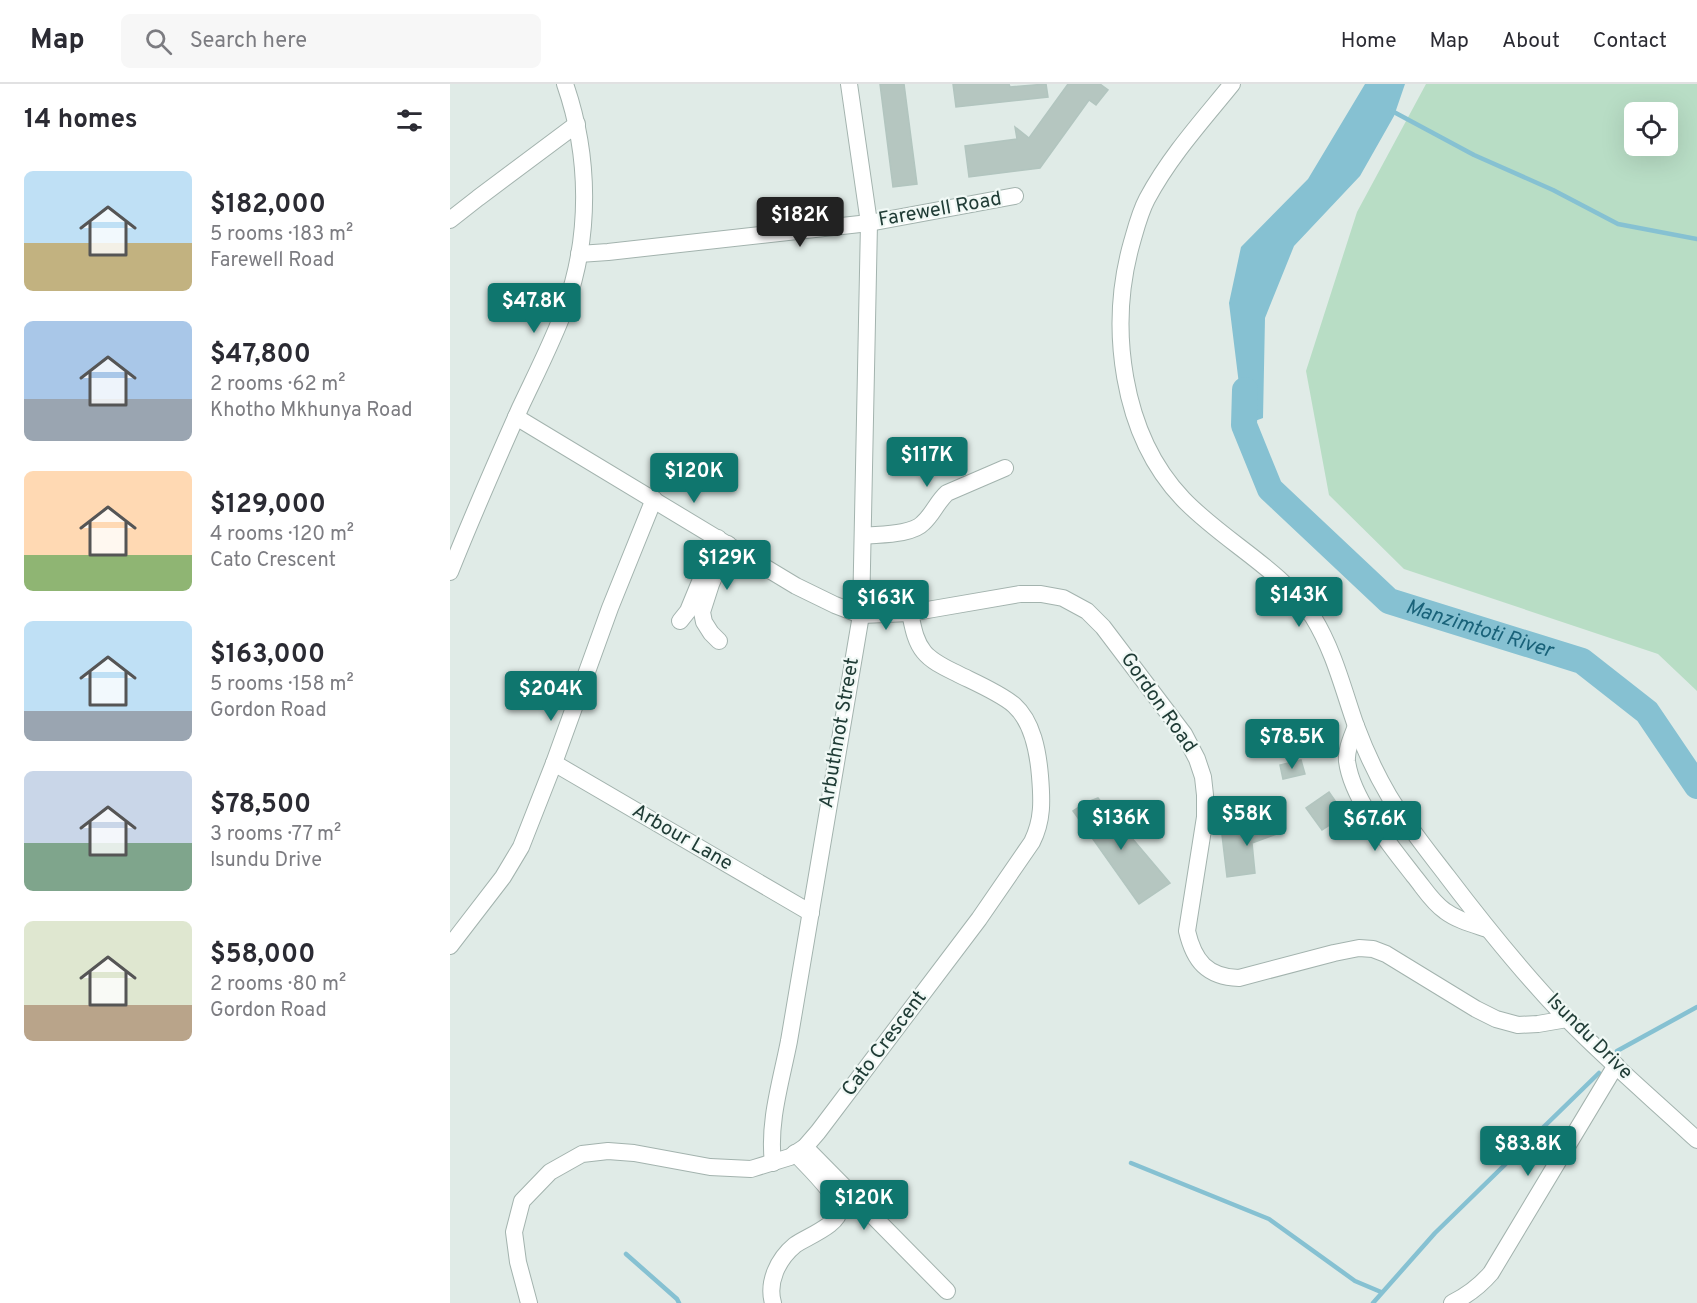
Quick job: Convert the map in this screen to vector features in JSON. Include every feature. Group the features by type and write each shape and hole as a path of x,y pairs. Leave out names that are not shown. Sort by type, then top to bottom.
{"street":[{"path":"450,572 565,309 579,254 583,233 583,161 577,124 565,84"},
{"name":"Arbuthnot Street","path":"773,1163 772,1130 861,615 869,223 849,84"},
{"name":"Isundu Drive","path":"1232,84 1172,158 1146,201 1127,260 1120,324 1122,355 1127,386 1143,436 1156,464 1182,498 1220,533 1285,584 1312,616 1326,640 1356,726 1389,796 1487,929 1567,1019 1697,1140"},
{"path":"450,220 577,124"},
{"name":"Farewell Road","path":"579,254 869,223 1015,196"},
{"path":"516,417 796,586 861,615"},
{"path":"863,536 914,529 921,525 947,493 1005,468"},
{"path":"450,946 503,877 521,847 554,764 610,608 654,499"},
{"path":"680,621 688,610 723,541"},
{"path":"719,641 704,622 702,612 723,541"},
{"name":"Gordon Road","path":"861,615 910,613 1020,594 1041,594 1064,598 1088,611 1103,627 1184,734 1197,759 1203,777 1205,817 1187,931 1196,957 1218,975 1239,978 1334,953 1359,948 1373,949 1386,954 1496,1019 1518,1025 1567,1019"},
{"name":"Cato Crescent","path":"529,1303 518,1262 514,1232 522,1201 550,1172 582,1154 608,1150 710,1167 751,1170 773,1163 800,1150 818,1132 979,919 1032,842 1038,830 1042,802 1040,764 1029,724 1014,705 931,660 922,650 916,638 910,613"},
{"name":"Isundu Drive","path":"1356,726 1349,745 1347,760 1363,803 1380,831 1442,909 1452,916 1487,929"},
{"name":"Arbour Lane","path":"554,764 811,913"},
{"path":"1452,1303 1467,1296 1491,1274 1616,1065"},
{"path":"800,1150 947,1291"},
{"path":"773,1303 770,1293 772,1278 782,1259 795,1246 838,1217 838,1205 800,1150"}],"green space":[{"path":"1426,84 1697,84 1697,691 1658,654 1404,569 1329,495 1306,371 1357,212"}],"water":[{"path":"1365,84 1405,84 1394,116 1360,176 1294,246 1265,318 1263,418 1244,425 1229,303 1241,247 1308,179"}],"building":[{"path":"880,84 904,84 917,184 893,187"},
{"path":"953,84 1009,84 1010,87 1046,84 1048,97 956,107"},
{"path":"1068,84 1100,84 1108,90 1096,105 1089,100 1040,168 969,177 965,146 1017,139 1015,127 1029,138"},
{"path":"1301,760 1305,774 1283,779 1280,765"},
{"path":"1329,792 1345,815 1322,830 1306,808"},
{"path":"1098,798 1170,883 1139,904 1073,811"},
{"path":"1274,811 1282,832 1252,843 1255,873 1227,877 1222,835 1266,829 1262,816"}],"waterway":[{"path":"1392,111 1474,155 1553,190 1618,224 1697,239"},
{"name":"Manzimtoti River","path":"1245,390 1244,425 1270,489 1389,601 1582,661 1647,712 1697,786"},
{"path":"1617,1051 1697,1007"},
{"path":"1373,1303 1435,1233 1599,1073"},
{"path":"1131,1163 1269,1219 1355,1281 1381,1292"},
{"path":"626,1254 679,1303"}]}
